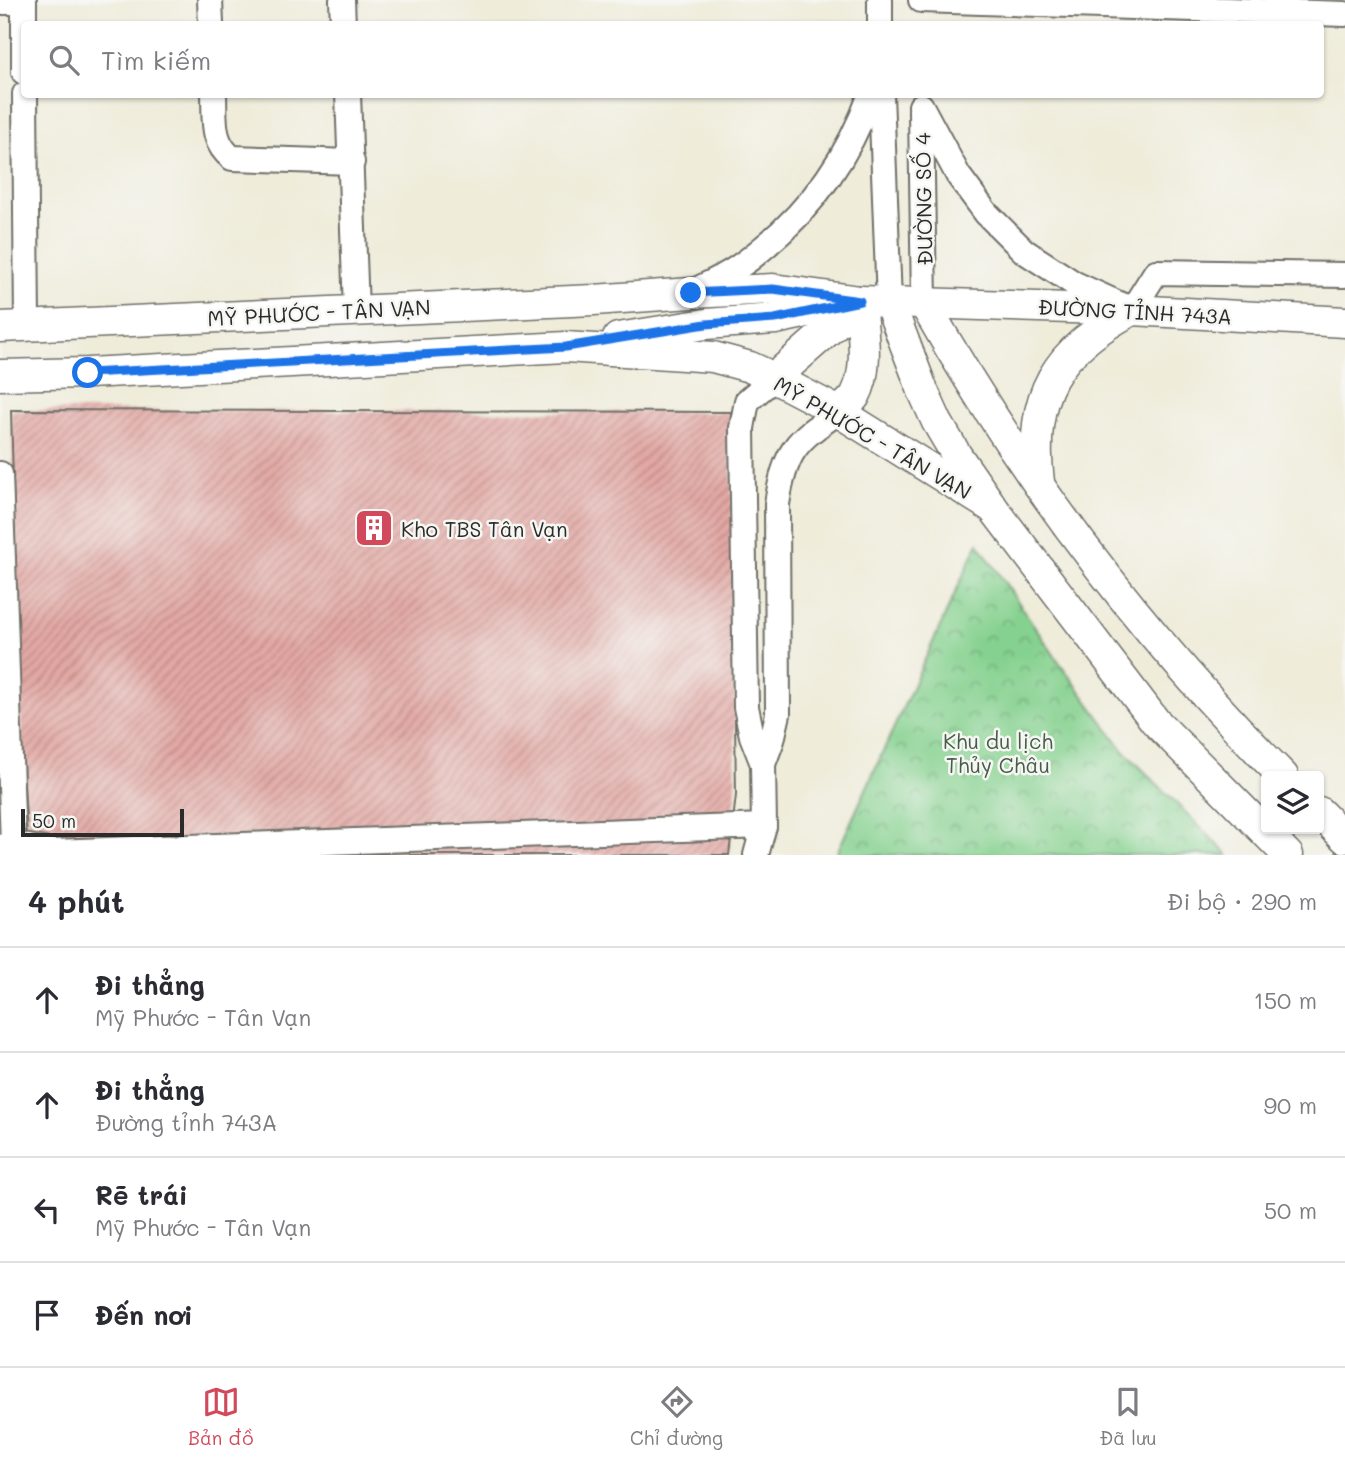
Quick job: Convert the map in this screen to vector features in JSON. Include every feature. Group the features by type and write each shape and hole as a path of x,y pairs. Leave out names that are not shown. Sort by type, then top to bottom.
{"main road":[{"name":"MỸ PHƯỚC - TÂN VẠN","path":"14,326 594,300 773,289 874,301 924,303"},
{"name":"MỸ PHƯỚC - TÂN VẠN","path":"874,301 937,422 993,508 1155,721 1288,855"},
{"path":"566,347 665,331 714,335 800,327 874,301"},
{"path":"774,378 874,301"},
{"path":"839,412 854,397 861,378 874,301"},
{"path":"924,303 957,361 1039,486 1118,593 1226,719 1278,771"},
{"name":"ĐƯỜNG TỈNH 743A","path":"924,303 1132,310 1345,322"},
{"path":"1039,486 1036,432 1045,393 1068,356 1084,339 1132,310"},
{"name":"MỸ PHƯỚC - TÂN VẠN","path":"0,375 88,373 566,347 713,357 774,378 839,412 993,508"},
{"path":"1324,817 1345,838"}],"street":[{"path":"210,0 211,21"},
{"path":"342,0 344,21"},
{"path":"880,0 880,21"},
{"path":"921,21 921,0 1201,4 1345,14"},
{"path":"16,1 21,45"},
{"path":"14,326 25,98"},
{"path":"214,98 215,137 221,150 232,158 352,162"},
{"path":"348,98 356,310"},
{"path":"691,293 739,267 775,238 811,202 841,162 861,124 870,98"},
{"name":"ĐƯỜNG SỐ 4","path":"874,301 881,98"},
{"path":"921,100 958,175 986,213 1024,251 1075,285 1132,310 1156,272 1345,275"},
{"name":"ĐƯỜNG SỐ 4","path":"921,100 924,303"},
{"path":"756,855 764,826 763,764 752,736 746,707 742,428 747,401 774,378"},
{"path":"763,764 778,714 777,505 781,479 790,455 808,432 839,412"},
{"path":"0,474 9,849 53,852 764,826"}],"green space":[{"name":"Khu du lịch Thủy Châu","path":"978,543 1054,655 1124,751 1228,855 836,855"}],"building":[{"name":"Kho TBS Tân Vạn","path":"11,410 731,412 736,795 729,855 28,855 19,689"}],"place":[{"name":"Kho TBS Tân Vạn","path":"374,528"}],"route":[{"path":"88,373 566,347 706,324 775,319 860,301 773,289 691,293"}]}
